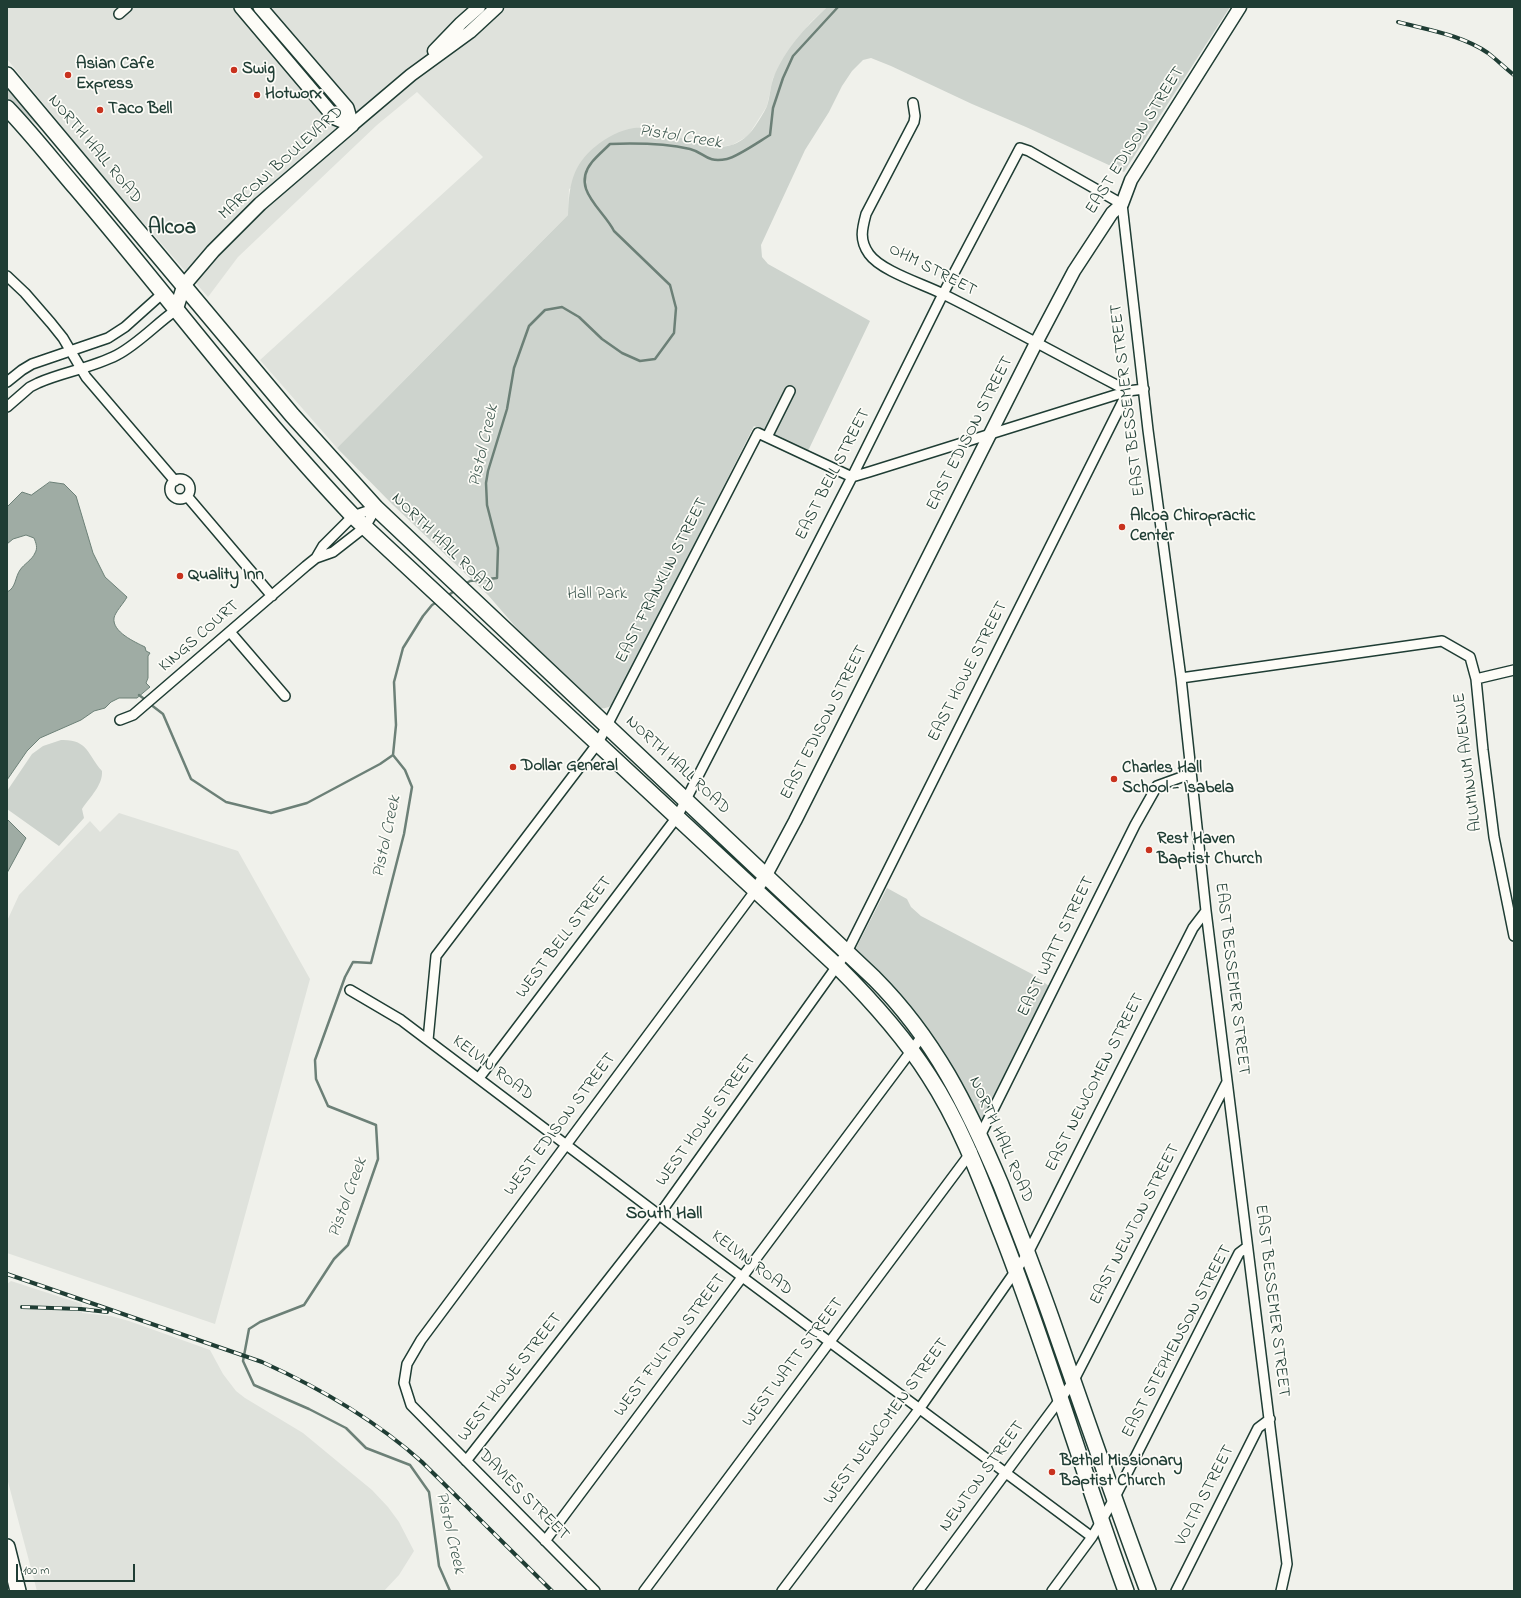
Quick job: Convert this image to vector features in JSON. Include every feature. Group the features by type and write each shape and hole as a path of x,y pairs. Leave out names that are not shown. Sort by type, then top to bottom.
{"main road":[{"path":"242,7 335,118 352,125"},
{"path":"260,7 347,108 352,125"},
{"name":"NORTH HALL ROAD","path":"7,75 292,415 376,508 847,952 895,999 923,1035 961,1096 980,1135 1028,1253 1114,1500 1148,1591"},
{"path":"8,109 30,123 60,150 165,276 174,283 184,285"},
{"name":"NORTH HALL ROAD","path":"8,109 112,230 176,310 270,422 353,516 837,966 884,1014 911,1050 941,1097 971,1154 1016,1271 1061,1398 1101,1522 1126,1591"},
{"name":"MARCONI BOULEVARD","path":"176,310 184,285 260,204 352,125"},
{"name":"MARCONI BOULEVARD","path":"163,293 184,285"},
{"path":"7,1547 18,1591"}],"street":[{"path":"119,14 127,7"},
{"name":"MARCONI BOULEVARD","path":"411,75 461,23 479,7"},
{"name":"MARCONI BOULEVARD","path":"352,125 411,75 470,32 498,7"},
{"name":"EAST EDISON STREET","path":"755,891 766,875 795,821 989,434 1074,271 1112,213 1122,204 1131,180 1240,7"},
{"name":"OHM STREET","path":"913,104 915,116 914,122 866,214 861,236 869,255 886,268 943,294 1128,391"},
{"name":"EAST BELL STREET","path":"677,817 852,477 943,294 1020,148 1029,151 1122,204"},
{"name":"EAST BESSEMER STREET","path":"1122,204 1148,430 1180,678 1206,911 1287,1564 1280,1591"},
{"path":"7,276 25,293 51,323 70,351 79,368 174,481"},
{"path":"7,382 32,364 108,338 125,327 163,293"},
{"path":"7,407 38,382 109,359 118,354 133,345 176,310"},
{"path":"790,391 767,437 852,477 1128,391 1144,389"},
{"name":"EAST HOWE STREET","path":"837,966 847,952 1128,391"},
{"name":"EAST FRANKLIN STREET","path":"428,1040 436,956 598,743 758,433 767,437"},
{"path":"181,479 187,482 190,487 187,496 178,498 173,495 170,486 174,481 181,479"},
{"path":"187,496 272,596"},
{"name":"KINGS COURT","path":"120,720 133,715 316,558 323,546 353,516 376,508"},
{"name":"KINGS COURT","path":"316,558 333,552 364,527 376,508"},
{"path":"230,632 285,696"},
{"name":"ALUMINUM AVENUE","path":"1180,678 1442,641 1470,658 1476,679 1494,836 1514,936"},
{"path":"1476,679 1514,670"},
{"name":"EAST WATT STREET","path":"971,1154 1156,786 1190,774"},
{"name":"WEST BELL STREET","path":"479,1078 677,817"},
{"name":"WEST EDISON STREET","path":"404,1383 407,1364 421,1340 755,891"},
{"name":"EAST NEWCOMEN STREET","path":"1016,1271 1028,1253 1193,928 1206,911"},
{"name":"WEST HOWE STREET","path":"466,1461 659,1215 837,966"},
{"name":"KELVIN ROAD","path":"350,990 401,1020 479,1078 566,1146 1092,1537"},
{"name":"WEST FULTON STREET","path":"545,1541 923,1035"},
{"name":"EAST NEWTON STREET","path":"1073,1382 1228,1082"},
{"name":"WEST WATT STREET","path":"644,1591 971,1154"},
{"name":"EAST STEPHENSON STREET","path":"1052,1591 1092,1537 1114,1500 1239,1254 1247,1247"},
{"name":"WEST NEWCOMEN STREET","path":"782,1591 920,1408 1016,1271"},
{"name":"NEWTON STREET","path":"918,1591 1073,1382"},
{"name":"DAVIES STREET","path":"404,1383 412,1405 595,1591"},
{"name":"VOLTA STREET","path":"1176,1591 1258,1428 1270,1419"}],"shaded area":[{"path":"7,7 827,7 810,23 773,78 767,106 748,136 732,145 718,147 702,145 675,136 569,189 568,215 337,448 260,360 483,157 417,92 377,125 238,257 208,297 99,172 7,59"},
{"path":"50,482 64,484 76,496 93,553 105,577 127,597 114,618 114,623 120,632 145,647 146,651 150,653 148,656 148,678 146,683 150,687 137,698 119,698 111,702 105,708 94,711 81,720 40,738 27,751 7,780 7,592 14,585 20,570 34,555 37,547 34,538 26,535 13,539 7,544 7,507 22,492 31,495"},
{"path":"119,813 238,851 310,979 215,1324 7,1253 7,921 19,895 90,821 100,832"},
{"path":"7,819 26,838 7,873"},
{"path":"11,1281 82,1304 82,1313 111,1316 129,1321 210,1350 223,1374 236,1391 303,1433 372,1490 388,1507 399,1522 414,1551 399,1575 384,1591 37,1591 7,1478 7,1284"}],"green space":[{"name":"Hall Park","path":"827,7 1230,7 1124,172 871,58 863,60 852,71 805,150 761,245 762,257 768,264 870,321 808,451 754,426 615,702 608,707 599,708 527,640 488,595 392,504 337,448 568,215 569,195 573,177 588,153 609,137 624,130 634,128 648,128 706,146 721,147 734,144 749,134 763,113 768,103 773,79 789,49 803,31"},
{"path":"7,82 63,149 7,98"},
{"path":"61,740 70,740 82,745 102,771 102,776 98,786 82,809 84,818 59,846 7,809 7,791 32,754 43,746"},
{"path":"887,888 907,899 911,907 921,916 1032,974 1049,986 983,1118 979,1120 931,1035 855,950"}],"waterway":[{"name":"Pistol Creek","path":"465,584 470,581 497,578 498,548 487,505 486,483 488,471 507,409 514,368 529,326 545,310 562,307 579,317 602,339 622,353 640,361 655,359 674,333 676,308 670,285 614,231 596,207 586,190 586,172 592,162 610,144 660,145 690,149 714,160 731,158 755,145 770,135 773,108 783,78 793,56 838,7"},
{"name":"Pistol Creek","path":"447,596 456,590"},
{"name":"Pistol Creek","path":"437,602 432,605 423,616 403,648 394,682 396,725 393,755 405,770 412,787 404,834 371,963 353,962 345,977 315,1060 316,1079 328,1106 376,1125 378,1159 348,1245 334,1259 304,1305 260,1322 249,1329 243,1361 254,1385 309,1409 346,1428 366,1448 410,1465 429,1492 439,1566 450,1591"},
{"path":"139,695 147,701"},
{"path":"150,704 163,714 191,779 226,802 271,813 307,803 380,764 393,755"}],"railway":[{"path":"1398,22 1456,37 1478,47 1488,53 1514,75"},
{"path":"7,1274 262,1362 284,1372 346,1406 366,1418 404,1446 422,1462 552,1591"},
{"path":"22,1307 81,1309 107,1312"}],"place":[{"name":"Swig","path":"234,70"},
{"name":"Asian Cafe Express","path":"68,75"},
{"name":"Hotworx","path":"257,95"},
{"name":"Taco Bell","path":"100,110"},
{"name":"Alcoa Chiropractic Center","path":"1122,527"},
{"name":"Quality Inn","path":"180,576"},
{"name":"Dollar General","path":"513,767"},
{"name":"Charles Hall School - Isabela","path":"1114,779"},
{"name":"Rest Haven Baptist Church","path":"1149,850"},
{"name":"Bethel Missionary Baptist Church","path":"1052,1472"}],"district":[{"name":"Alcoa","path":"172,230"},
{"name":"South Hall","path":"664,1215"}]}
